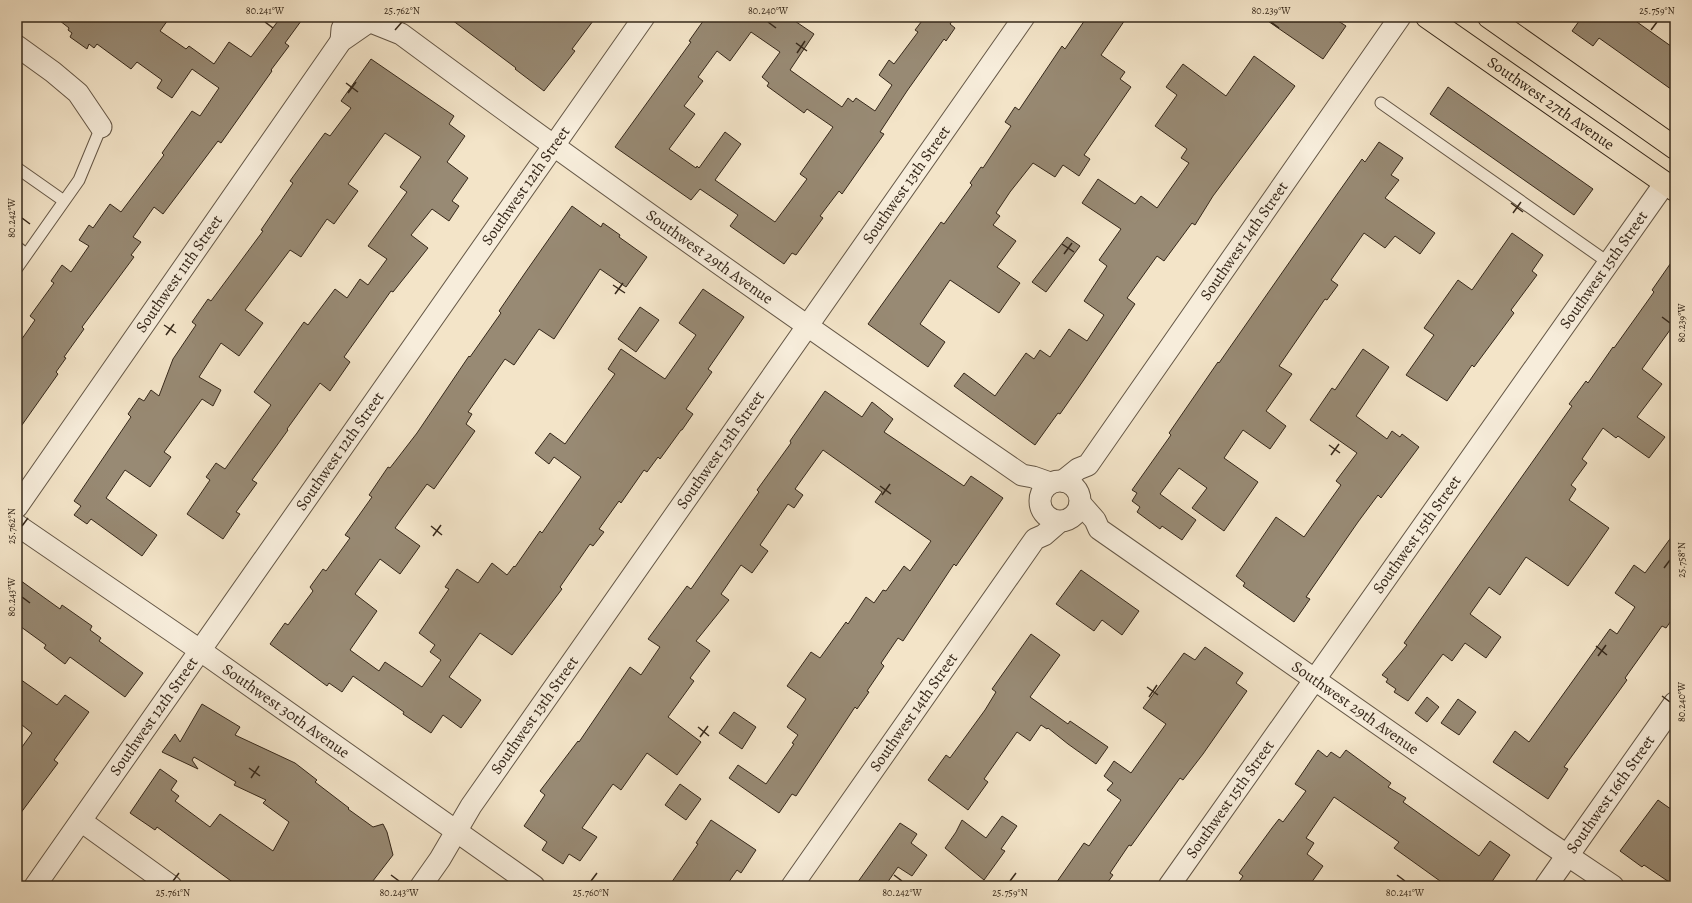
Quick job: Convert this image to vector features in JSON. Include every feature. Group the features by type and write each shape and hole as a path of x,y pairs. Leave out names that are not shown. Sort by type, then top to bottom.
{"highway":[{"name":"Southwest 27th Avenue","path":"1427,17 1670,186"},
{"path":"1489,17 1675,148"}],"street":[{"name":"Southwest 11th Street","path":"341,41 342,30 347,17"},
{"name":"Southwest 12th Street","path":"36,886 80,821 201,651 644,17"},
{"name":"Southwest 13th Street","path":"421,886 471,806 1024,17"},
{"name":"Southwest 14th Street","path":"792,886 1035,539 1044,535 1072,509 1087,476 1088,465 1400,17"},
{"name":"Southwest 11th Street","path":"17,507 341,41 367,20"},
{"name":"Southwest 29th Avenue","path":"367,20 396,25 554,147 807,326 1022,475 1033,477 1048,493"},
{"path":"17,46 53,72 78,93 101,127"},
{"name":"Southwest 15th Street","path":"1170,886 1610,262 1670,186"},
{"name":"Southwest 14th Street","path":"1035,539 1035,530 1048,493 1078,469 1088,465"},
{"path":"1075,487 1072,509 1052,520 1048,493 1075,487"},
{"name":"Southwest 29th Avenue","path":"1072,509 1095,520 1099,529 1567,856 1613,886"},
{"name":"Southwest 30th Avenue","path":"17,525 201,651 457,830 534,886"},
{"name":"Southwest 16th Street","path":"1546,886 1675,703"},
{"path":"80,821 171,886"}],"lane":[{"path":"1381,103 1610,262"},
{"path":"17,268 79,180 101,127"},
{"path":"17,168 64,201"},
{"path":"17,247 26,254"}],"building":[{"path":"55,17 170,17 160,31 186,49 189,46 214,64 229,42 251,57 281,17 304,17 285,43 289,46 221,143 218,141 163,214 154,207 133,237 141,242 131,255 134,257 82,327 84,329 64,357 66,358 56,372 58,374 17,432 17,346 35,320 30,316 54,283 51,281 62,265 71,272 89,246 79,240 89,225 93,228 110,204 121,212 164,155 162,153 192,111 200,116 219,88 192,69 172,98 157,88 162,80 137,62 131,69 97,44 94,48 89,44 87,49 70,37 72,33 68,30 69,28"},
{"path":"448,17 596,17 572,49 575,51 544,91"},
{"path":"706,17 789,17 814,34 790,70 842,107 848,98 853,102 856,98 875,111 892,85 879,75 889,60 894,64 918,32 915,30 925,17 955,17 950,24 955,28 946,41 944,39 907,91 880,132 884,134 842,194 839,191 820,216 823,218 796,255 792,253 784,264 730,226 738,215 700,189 691,200 615,147 691,42 689,41","holes":["751,32 780,52 762,77 769,83 767,86 804,113 807,109 833,127 800,174 807,179 775,222 715,180 741,144 725,132 699,168 697,166 696,168 669,149 695,114 684,106 703,81 698,77 717,51 730,61"]},
{"path":"1087,17 1127,17 1101,55 1125,72 1120,79 1131,87 1084,155 1090,159 1079,176 1063,165 1055,177 1033,163 1010,192 996,213 1000,216 993,225 1016,241 997,267 1020,283 999,313 950,280 920,324 945,342 928,367 868,324 941,222 944,224 972,185 970,183 981,167 983,168 1011,126 1005,122 1015,107 1019,110 1062,46 1065,49"},
{"path":"1262,17 1332,17 1346,26 1323,59"},
{"path":"1582,17 1630,17 1675,49 1675,92 1599,38 1593,46 1572,31"},
{"path":"1254,56 1295,86 1213,196 1195,225 1192,223 1164,261 1157,256 1127,298 1135,304 1060,414 1058,413 1035,445 954,386 964,373 995,396 1026,353 1034,359 1040,350 1050,357 1069,329 1087,341 1104,315 1084,301 1107,266 1099,260 1121,229 1082,203 1098,179 1135,204 1141,196 1157,208 1189,163 1181,158 1187,149 1155,126 1177,95 1166,87 1183,64 1226,96"},
{"path":"371,59 454,116 449,124 465,136 447,162 468,178 452,201 459,206 449,221 432,209 411,235 428,248 393,292 391,291 344,357 350,362 330,391 320,383 287,429 288,430 252,480 257,483 236,512 240,514 223,539 187,514 210,480 206,477 216,463 225,469 271,405 254,392 304,322 308,325 335,289 347,298 360,279 368,285 387,259 368,246 407,192 400,187 421,157 385,133 348,184 358,191 334,224 327,219 301,257 290,250 245,310 263,323 239,356 221,343 199,377 221,390 213,406 202,399 164,452 171,457 150,487 125,470 106,498 157,535 142,556 91,519 87,524 74,515 81,506 74,501 131,417 128,414 139,398 144,401 151,390 159,396 173,359 196,325 192,322 208,299 211,301 263,231 261,230 293,183 290,181 319,141 325,133 330,136 351,108 341,101"},
{"path":"1448,87 1593,189 1574,215 1430,114"},
{"path":"1379,142 1403,158 1391,175 1399,180 1385,198 1435,233 1420,254 1395,236 1385,248 1364,233 1331,280 1338,285 1327,300 1325,299 1279,366 1292,374 1266,411 1286,426 1270,449 1243,430 1224,458 1258,482 1224,531 1192,508 1207,488 1179,468 1160,494 1196,520 1182,540 1162,526 1160,529 1137,512 1140,507 1132,501 1137,493 1132,490 1171,435 1169,433 1218,362 1219,363 1362,159 1365,162"},
{"path":"572,206 601,227 603,223 620,235 619,237 647,257 626,287 600,269 554,339 539,329 514,365 505,359 468,412 472,414 466,424 475,431 434,489 427,484 395,528 420,546 400,574 380,559 355,594 377,611 350,650 379,671 385,662 422,687 441,660 430,652 435,645 419,633 449,589 445,587 457,569 478,583 492,563 507,575 514,566 515,567 540,531 542,533 581,477 554,457 549,464 535,453 550,433 565,444 615,374 608,369 621,349 665,379 696,335 679,323 703,289 744,317 708,369 712,372 686,409 693,414 660,459 658,457 647,472 644,470 621,503 619,501 599,529 604,532 593,546 590,544 560,587 562,589 512,655 480,633 449,677 481,700 461,728 443,715 431,733 353,676 342,692 329,683 327,686 270,644 285,623 288,625 313,591 310,587 323,569 326,571 350,538 345,535 372,497 369,495 388,467 390,468 417,433 469,356 470,357 501,313 499,311"},
{"path":"1512,233 1543,255 1532,271 1537,275 1511,310 1514,313 1474,367 1472,365 1447,401 1406,375 1434,335 1424,328 1458,280 1472,290"},
{"path":"1067,237 1080,246 1046,292 1032,282"},
{"path":"1675,257 1675,323 1642,369 1662,384 1637,417 1665,437 1649,458 1618,436 1616,438 1603,428 1582,459 1587,463 1571,485 1576,489 1569,500 1609,528 1586,561 1568,586 1526,557 1500,595 1489,587 1470,614 1501,637 1486,658 1465,643 1452,661 1443,654 1408,701 1394,692 1396,689 1386,682 1388,679 1382,675 1407,645 1404,643 1572,406 1569,404 1586,381 1588,383 1613,347 1614,348 1654,292 1652,290"},
{"path":"640,307 659,320 636,352 618,339"},
{"path":"1363,349 1389,367 1356,416 1387,439 1392,431 1400,437 1402,434 1419,447 1381,498 1378,495 1358,522 1306,597 1310,599 1294,622 1243,586 1245,583 1236,576 1276,517 1304,537 1341,485 1336,481 1357,453 1310,420 1332,388 1335,390"},
{"path":"825,391 862,417 872,402 893,419 884,432 964,486 971,476 1003,498 956,566 954,564 903,641 898,638 881,663 884,666 867,691 869,692 857,709 855,707 796,796 792,794 779,813 729,778 738,765 766,784 794,744 792,743 798,735 787,727 806,699 787,686 811,652 820,658 846,622 848,624 866,597 874,603 883,590 886,591 904,566 910,571 931,541 875,502 882,492 823,450 795,489 803,495 794,508 788,504 760,545 768,551 752,573 741,565 721,594 729,600 696,641 710,651 690,678 694,681 668,717 701,742 677,775 647,753 621,790 613,784 582,828 597,837 580,861 569,854 563,864 542,850 547,842 524,826 545,795 540,791 578,741 579,742 630,667 641,675 660,647 648,639 687,586 691,589 759,492 757,490 791,443 790,441"},
{"path":"1675,532 1675,615 1666,628 1662,626 1625,678 1627,680 1564,767 1568,769 1548,799 1493,762 1515,731 1529,742 1610,629 1617,634 1635,607 1615,593 1634,565 1645,573"},
{"path":"1081,570 1139,611 1122,635 1102,620 1094,631 1056,604"},
{"path":"17,578 60,609 62,605 92,626 90,630 101,638 99,641 143,673 125,697 70,657 65,664 44,648 46,645 17,624"},
{"path":"1031,634 1060,655 1030,697 1068,724 1070,721 1108,747 1096,764 1048,728 1047,729 1041,725 1030,741 1017,732 984,779 988,782 968,810 928,780 946,755 950,758 985,710 996,692 992,689"},
{"path":"1205,647 1243,673 1236,683 1247,691 1203,754 1183,780 1180,778 1131,846 1129,845 1110,873 1113,875 1105,886 1054,886 1084,843 1089,846 1121,800 1107,790 1113,783 1104,776 1114,761 1131,773 1166,724 1143,708 1184,653 1195,660"},
{"path":"17,677 57,705 65,695 89,712 54,760 58,763 17,818 17,754 32,733 17,721"},
{"path":"1427,697 1439,707 1427,722 1415,713"},
{"path":"1458,699 1476,712 1459,735 1441,723"},
{"path":"202,704 240,727 235,735 295,763 317,780 315,782 373,827 383,824 387,832 393,855 369,886 238,886 157,827 155,830 130,813 160,769 177,781 171,790 179,796 175,801 210,827 220,814 273,851 289,822 263,803 266,800 234,785 236,782 194,757 192,760 198,769 162,752 175,734 180,742"},
{"path":"734,712 756,727 742,749 719,733"},
{"path":"1318,750 1327,757 1331,752 1340,758 1346,750 1391,783 1388,787 1406,798 1403,802 1479,856 1490,841 1510,855 1489,886 1447,886 1394,848 1399,842 1334,797 1306,838 1314,843 1307,854 1323,866 1309,886 1236,886 1243,876 1239,873 1272,828 1279,819 1283,822 1306,791 1295,784"},
{"path":"680,784 701,799 686,820 665,805"},
{"path":"1658,800 1675,812 1675,886 1644,865 1642,867 1620,851"},
{"path":"1002,816 1017,826 1001,849 1005,851 984,880 945,848 962,820 986,838"},
{"path":"711,820 756,850 741,873 737,870 726,886 669,886 698,844 696,843"},
{"path":"900,823 917,834 911,843 927,855 912,876 898,867 885,886 855,886"}]}
